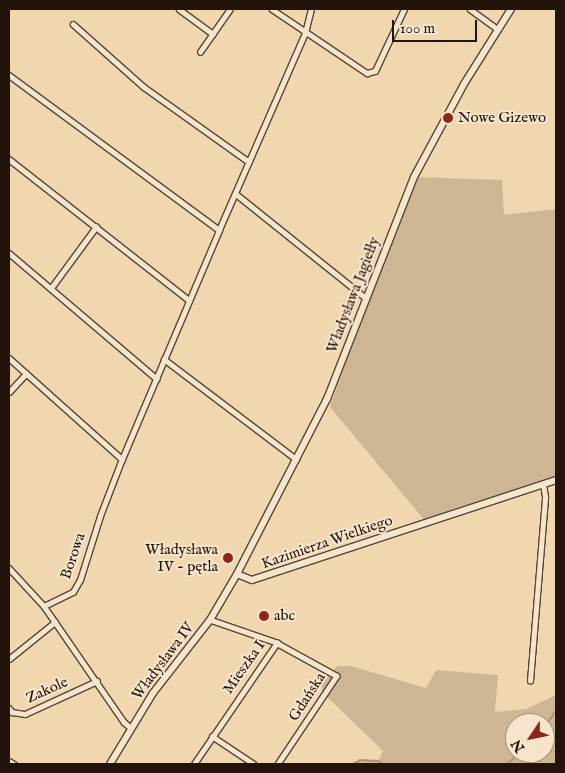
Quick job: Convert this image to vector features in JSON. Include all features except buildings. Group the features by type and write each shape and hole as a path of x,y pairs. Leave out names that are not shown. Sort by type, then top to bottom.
{"street":[{"path":"179,9 213,34"},
{"path":"200,52 230,9"},
{"path":"272,9 366,73 375,71 404,9"},
{"name":"Borowa","path":"44,606 73,592 80,580 100,516 122,459 218,230 236,194 305,33 311,9"},
{"path":"470,9 498,29"},
{"name":"Władysława Jagiełły","path":"237,574 327,398 414,177 464,84 511,9"},
{"path":"73,24 144,88 249,162"},
{"path":"9,75 218,230"},
{"path":"9,159 189,300"},
{"path":"236,194 366,298"},
{"path":"51,288 96,227"},
{"path":"9,253 157,379"},
{"path":"9,358 122,459"},
{"path":"164,359 296,459"},
{"path":"9,392 26,374"},
{"name":"Kazimierza Wielkiego","path":"237,574 252,580 556,480"},
{"path":"530,681 545,497 543,484"},
{"path":"9,568 44,606 130,728"},
{"name":"Władysława IV","path":"110,764 130,728 153,693 210,620 237,574"},
{"name":"Mieszka I","path":"194,764 277,644 210,620"},
{"path":"9,659 56,622"},
{"name":"Gdańska","path":"277,644 337,676 278,764"},
{"name":"Zakole","path":"9,708 12,712 25,714 96,682"},
{"path":"212,736 254,764"},
{"path":"9,762 14,764"}],"shaded area":[{"path":"414,177 502,180 504,215 556,209 556,480 426,522 330,407 401,206"},
{"path":"337,666 351,666 426,688 436,670 498,675 495,712 526,709 556,695 556,764 352,764 354,761 378,761 383,751 322,692 322,684"}],"waterway":[{"path":"354,764 360,760 378,761 383,764"}],"place":[{"name":"Nowe Gizewo","path":"448,118"},
{"name":"Władysława IV - pętla","path":"228,558"},
{"name":"abc","path":"264,616"}]}
